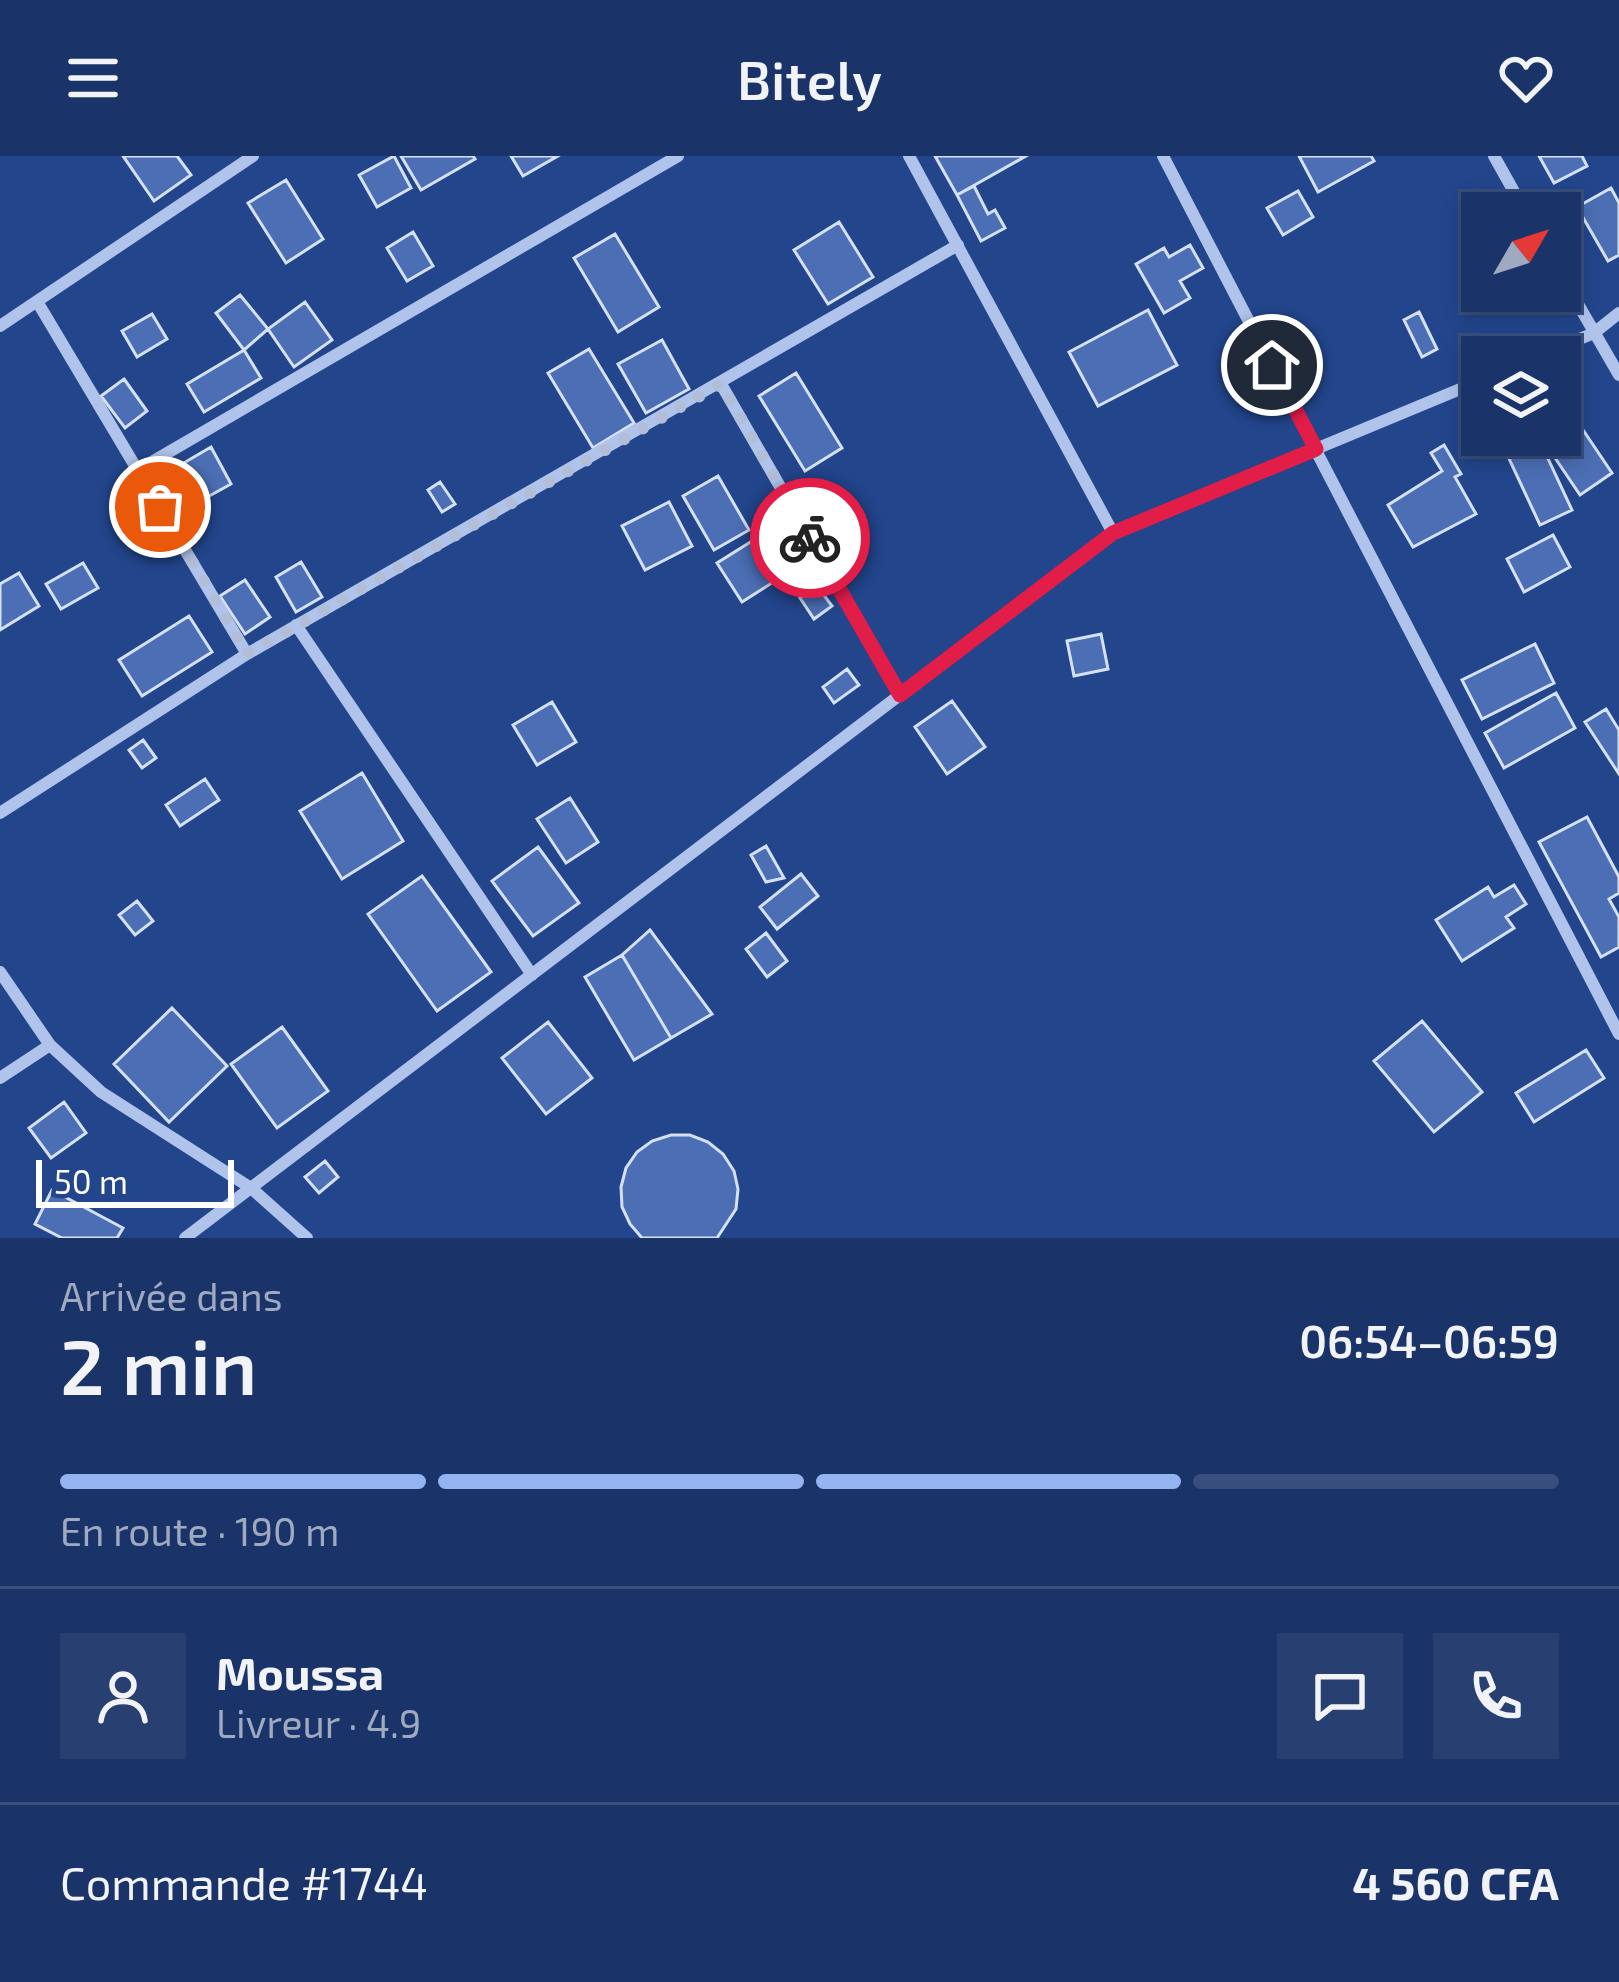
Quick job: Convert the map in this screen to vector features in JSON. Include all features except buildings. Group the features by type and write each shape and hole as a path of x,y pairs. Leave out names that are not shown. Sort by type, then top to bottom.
{"street":[{"path":"0,326 253,156"},
{"path":"138,470 679,156"},
{"path":"909,156 1113,533"},
{"path":"1163,156 1619,1034"},
{"path":"1494,156 1514,192"},
{"path":"0,813 247,654 958,245"},
{"path":"38,303 247,654"},
{"path":"1581,310 1619,375"},
{"path":"1581,338 1619,313"},
{"path":"721,384 900,695"},
{"path":"185,1238 1113,533 1461,389"},
{"path":"296,626 532,975"},
{"path":"0,972 50,1045 101,1092 251,1188 308,1238"},
{"path":"0,1078 50,1045"}],"way so far":[{"path":"160,507 247,654 721,384 810,538"}],"route":[{"path":"810,538 900,695 1113,533 1316,449 1272,365"}]}
